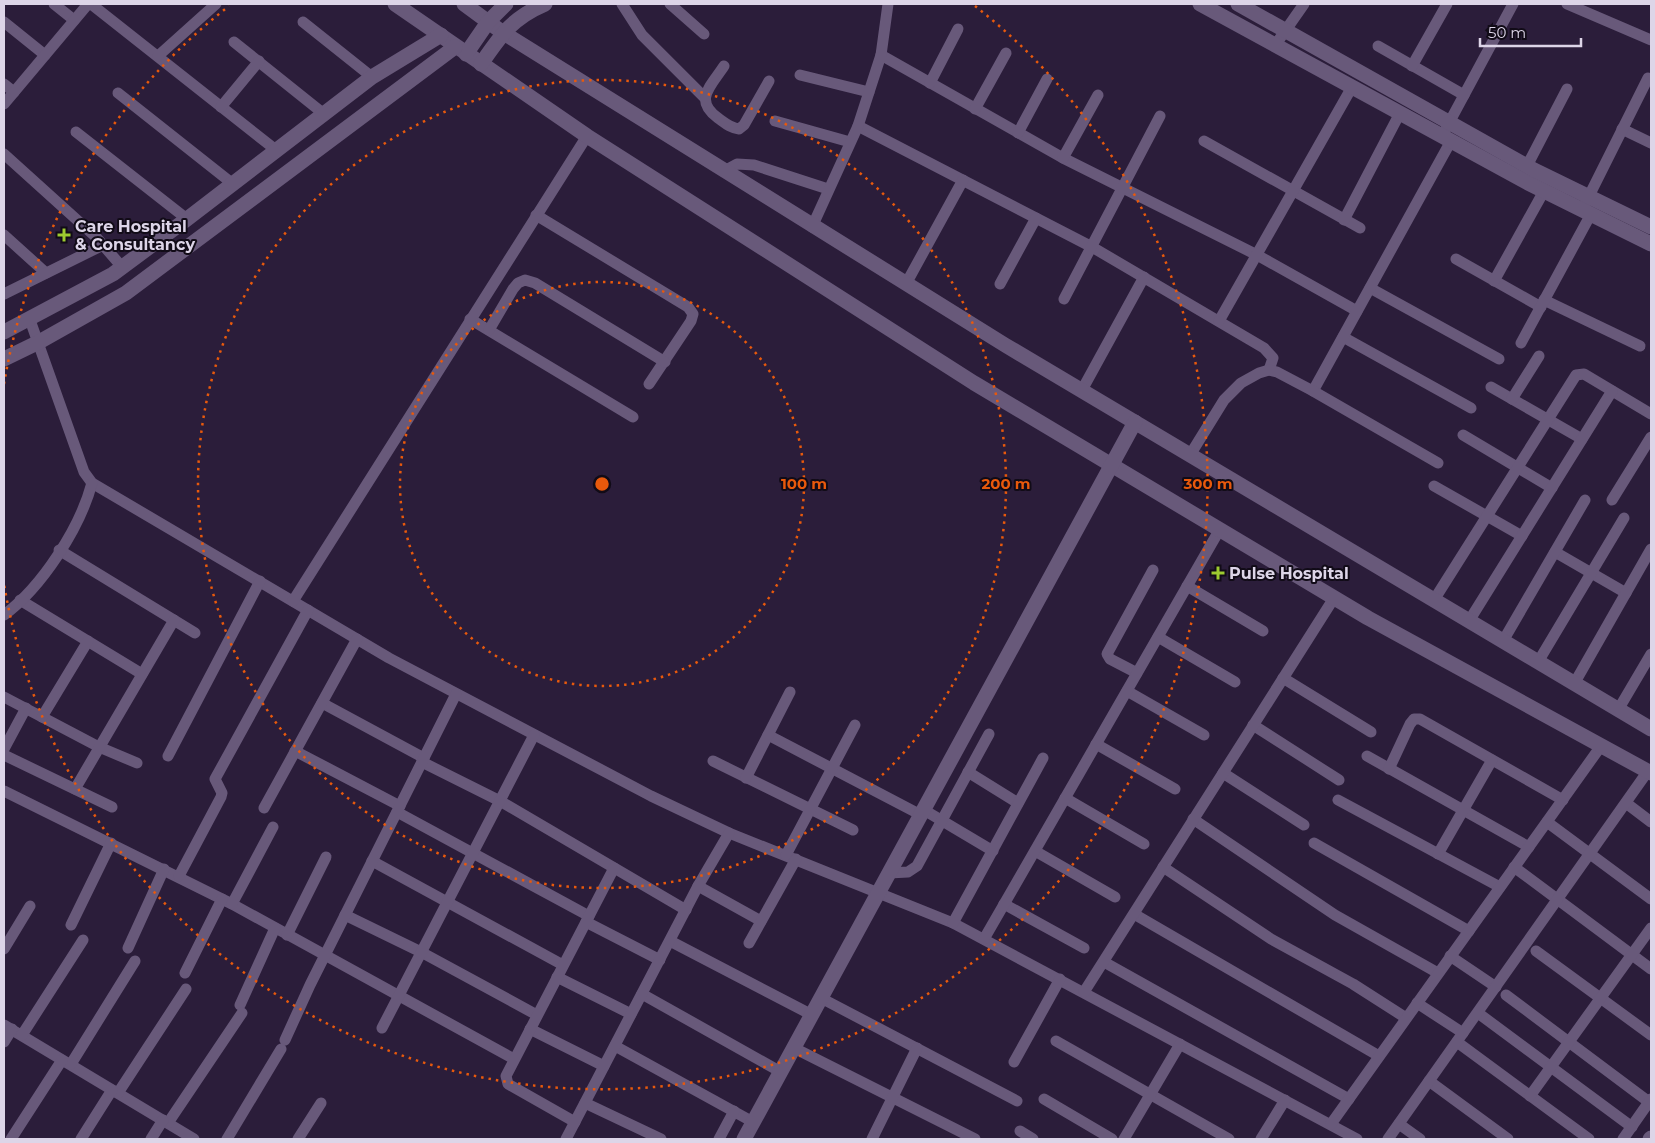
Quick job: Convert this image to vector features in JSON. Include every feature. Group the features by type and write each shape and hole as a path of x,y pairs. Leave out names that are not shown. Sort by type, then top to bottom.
{"street":[{"path":"54,4 74,20"},
{"path":"4,104 89,4 276,150"},
{"path":"158,56 216,4"},
{"path":"395,4 587,136 967,378 1334,598 1650,772 1626,803 1388,1139"},
{"path":"464,4 502,32 812,227 907,282 1135,422 1651,729"},
{"path":"4,358 39,342 126,293 461,50 506,4"},
{"path":"481,64 502,32 513,21 545,4"},
{"path":"622,4 642,35 704,97 709,111 732,128 738,129 744,125 769,81"},
{"path":"670,4 704,34"},
{"path":"812,227 858,126 880,55 888,4"},
{"path":"1200,4 1544,191 1649,231"},
{"path":"1238,4 1528,166 1587,207"},
{"path":"1276,44 1304,4"},
{"path":"1412,66 1447,4"},
{"path":"1313,391 1370,288 1446,138 1450,122 1513,4"},
{"path":"1567,4 1651,40"},
{"path":"4,22 45,55"},
{"path":"302,22 372,77"},
{"path":"930,83 958,29"},
{"path":"4,332 30,320 122,267 372,77 441,35"},
{"path":"234,42 324,114"},
{"path":"1378,46 1464,95"},
{"path":"975,109 1006,52"},
{"path":"880,55 1063,158 1257,255 1357,311"},
{"path":"221,107 258,61"},
{"path":"704,97 724,66"},
{"path":"800,75 869,92"},
{"path":"1521,343 1542,304 1622,129 1648,78"},
{"path":"1018,133 1046,79"},
{"path":"4,84 14,92"},
{"path":"1219,322 1352,87"},
{"path":"1528,166 1567,88"},
{"path":"118,94 233,184"},
{"path":"1063,158 1098,95"},
{"path":"1344,220 1400,113"},
{"path":"1064,299 1160,116"},
{"path":"775,121 850,142"},
{"path":"858,126 1092,247 1269,351 1273,358 1269,370"},
{"path":"1622,129 1651,143"},
{"path":"76,132 187,219"},
{"path":"294,601 536,214 587,136"},
{"path":"1204,141 1292,192 1360,228"},
{"path":"4,154 26,172 103,245 122,267"},
{"path":"724,171 737,164 754,165 828,189"},
{"path":"907,282 963,180"},
{"path":"1494,281 1544,191"},
{"path":"536,214 688,307 693,314 691,321 649,384"},
{"path":"1000,284 1036,218"},
{"path":"4,235 46,273"},
{"path":"4,294 103,245"},
{"path":"1456,260 1542,304 1640,346"},
{"path":"1082,390 1144,277"},
{"path":"489,330 513,289 518,283 525,280 535,283 664,362"},
{"path":"1370,288 1499,359"},
{"path":"470,319 633,417"},
{"path":"30,320 84,472 92,483 357,639 456,694 651,796 729,833 879,891 953,923 1357,1139"},
{"path":"1343,337 1471,408"},
{"path":"1512,399 1539,356"},
{"path":"1190,455 1224,400 1240,383 1269,370 1278,372 1313,391 1438,463"},
{"path":"1434,600 1576,374 1584,374 1651,414"},
{"path":"1491,387 1582,439"},
{"path":"1469,621 1612,391"},
{"path":"744,1139 1135,422"},
{"path":"1463,435 1552,488"},
{"path":"1612,500 1651,437"},
{"path":"4,615 20,600 59,550 87,502 92,483"},
{"path":"1434,486 1522,536"},
{"path":"1503,641 1585,500"},
{"path":"1538,662 1624,518"},
{"path":"984,939 1220,530"},
{"path":"1574,684 1651,549"},
{"path":"59,550 195,634"},
{"path":"1555,552 1626,593"},
{"path":"1137,673 1107,654 1153,570"},
{"path":"168,756 260,581"},
{"path":"1187,586 1263,631"},
{"path":"1084,992 1334,598"},
{"path":"20,600 142,674"},
{"path":"179,876 221,797 222,793 215,779 308,610"},
{"path":"74,789 174,620"},
{"path":"1158,637 1235,682"},
{"path":"264,808 357,639"},
{"path":"42,717 88,641"},
{"path":"1618,710 1651,654"},
{"path":"1283,678 1371,732"},
{"path":"1127,691 1204,735"},
{"path":"746,778 790,692"},
{"path":"227,1139 283,1045 324,956 456,694"},
{"path":"4,697 99,747 137,763"},
{"path":"322,703 500,801 686,910"},
{"path":"4,750 26,708"},
{"path":"1389,769 1414,719 1420,719 1563,800"},
{"path":"750,943 791,857 810,809 855,725"},
{"path":"1253,725 1339,780"},
{"path":"889,873 908,872 917,866 988,734"},
{"path":"382,1028 534,735"},
{"path":"768,735 831,770 942,821 993,851"},
{"path":"1096,744 1175,790"},
{"path":"1331,1124 1601,746"},
{"path":"296,750 399,809 472,854 660,960"},
{"path":"4,755 112,807"},
{"path":"1367,756 1529,847"},
{"path":"953,923 1043,758"},
{"path":"1438,854 1492,760"},
{"path":"712,761 853,830"},
{"path":"968,772 1018,803"},
{"path":"1223,773 1304,824"},
{"path":"4,791 179,876 514,1059"},
{"path":"1065,798 1144,844"},
{"path":"1338,800 1500,887"},
{"path":"1626,803 1651,822"},
{"path":"1193,820 1335,915 1438,972"},
{"path":"1547,822 1651,899"},
{"path":"185,973 273,827"},
{"path":"566,1139 698,886 729,833"},
{"path":"71,925 111,843"},
{"path":"1314,843 1469,931"},
{"path":"1035,851 1115,897"},
{"path":"287,935 326,857"},
{"path":"372,861 563,965"},
{"path":"1163,867 1271,940 1353,984 1406,1018"},
{"path":"1514,867 1651,969"},
{"path":"575,1122 508,1084 506,1076 614,868"},
{"path":"128,948 164,869"},
{"path":"698,886 761,921"},
{"path":"1004,904 1084,948"},
{"path":"4,949 30,906"},
{"path":"1134,914 1379,1056"},
{"path":"345,915 421,952 537,1015"},
{"path":"151,1139 166,1121 241,1009 275,928"},
{"path":"1530,1096 1651,928"},
{"path":"4,1042 83,940"},
{"path":"670,942 812,1015"},
{"path":"1536,951 1651,1035"},
{"path":"1450,956 1496,987"},
{"path":"11,1139 135,962"},
{"path":"1104,962 1349,1099"},
{"path":"557,977 631,1014"},
{"path":"1014,1062 1060,979"},
{"path":"81,1139 186,989"},
{"path":"642,994 781,1072"},
{"path":"1506,995 1650,1100 1623,1139"},
{"path":"821,998 1016,1101"},
{"path":"1417,1002 1530,1096 1589,1139"},
{"path":"1478,1013 1632,1127"},
{"path":"530,1029 604,1066"},
{"path":"12,1030 194,1139"},
{"path":"1056,1041 1229,1139"},
{"path":"1124,1139 1180,1044"},
{"path":"615,1046 753,1122"},
{"path":"794,1048 892,1099 975,1139"},
{"path":"872,1139 917,1048"},
{"path":"1429,1082 1508,1139"},
{"path":"1044,1099 1112,1139"},
{"path":"1262,1139 1285,1100"},
{"path":"585,1103 638,1134 661,1139"},
{"path":"298,1139 321,1104"},
{"path":"719,1139 734,1111"},
{"path":"1399,1124 1420,1139"},
{"path":"1020,1131 1034,1139"}],"place":[{"name":"Care Hospital & Consultancy","path":"64,235"},
{"name":"Pulse Hospital","path":"1218,573"}]}
